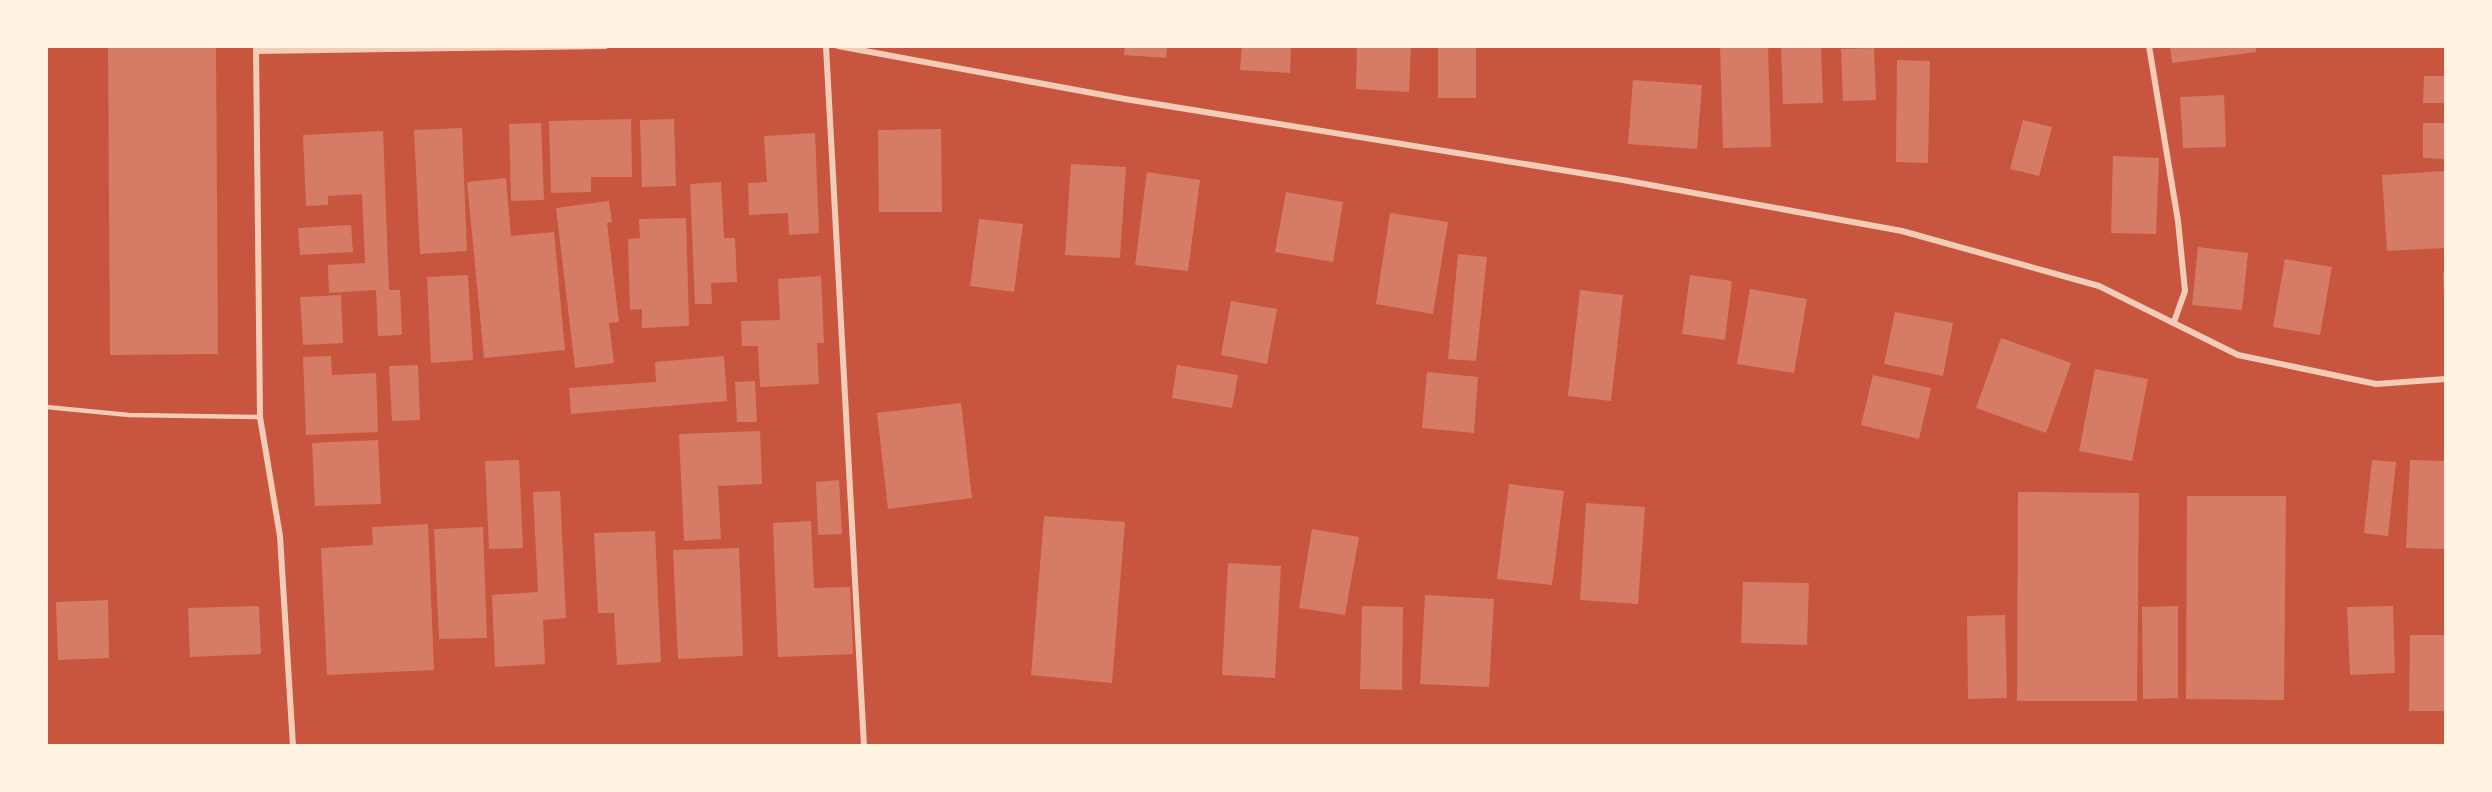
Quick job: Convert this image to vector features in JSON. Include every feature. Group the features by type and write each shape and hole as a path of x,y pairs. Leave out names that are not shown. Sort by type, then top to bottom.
{"street":[{"path":"294,746 280,536 260,417 256,49 605,46"},
{"path":"826,46 864,746"},
{"path":"838,46 1125,99 1623,180 1902,231 2099,286 2238,356 2376,384 2445,380"},
{"path":"2149,46 2178,220 2185,291 2174,322"}],"lane":[{"path":"46,407 129,415 260,417"}],"building":[{"path":"108,46 216,46 218,354 110,355"},
{"path":"1125,46 1167,46 1166,58 1124,55"},
{"path":"1242,46 1291,46 1290,73 1240,70"},
{"path":"1357,46 1411,46 1409,92 1356,89"},
{"path":"1438,46 1476,46 1476,98 1438,98"},
{"path":"1720,46 1768,46 1771,147 1723,148"},
{"path":"1781,46 1821,46 1823,103 1783,104"},
{"path":"2170,46 2256,46 2256,52 2172,63"},
{"path":"1874,48 1876,100 1843,101 1841,49"},
{"path":"1897,60 1930,61 1928,163 1896,162"},
{"path":"2424,76 2445,76 2445,103 2423,103"},
{"path":"1633,80 1702,85 1697,149 1628,144"},
{"path":"2224,95 2226,147 2183,148 2180,97"},
{"path":"631,119 632,177 591,177 591,192 551,193 549,121"},
{"path":"674,119 676,186 642,187 640,120"},
{"path":"2023,120 2052,127 2039,176 2010,169"},
{"path":"541,123 544,200 511,201 509,124"},
{"path":"2423,123 2445,123 2445,159 2423,158"},
{"path":"462,128 467,251 420,254 414,130"},
{"path":"941,129 942,212 879,212 878,130"},
{"path":"383,131 389,290 400,290 402,335 378,336 376,290 329,293 328,265 365,263 362,194 328,196 328,205 306,206 303,135"},
{"path":"815,133 819,233 789,235 788,213 749,215 748,183 767,182 764,136"},
{"path":"2113,156 2159,158 2156,234 2111,233"},
{"path":"1071,164 1126,167 1120,258 1065,255"},
{"path":"2445,171 2445,248 2387,251 2382,175"},
{"path":"1147,172 1200,180 1188,271 1135,265"},
{"path":"506,178 511,236 554,232 565,350 484,358 467,182"},
{"path":"721,182 724,238 735,238 737,282 711,283 712,304 695,304 690,184"},
{"path":"1286,192 1343,202 1333,262 1275,252"},
{"path":"609,201 612,222 607,223 619,322 609,323 614,363 575,368 556,208"},
{"path":"1390,213 1448,222 1433,314 1376,304"},
{"path":"686,218 689,326 642,328 642,309 630,310 628,239 640,238 639,219"},
{"path":"979,219 1023,224 1014,292 970,286"},
{"path":"351,225 353,252 300,255 298,228"},
{"path":"2198,247 2248,253 2242,310 2192,305"},
{"path":"1458,254 1487,257 1476,361 1448,359"},
{"path":"2285,259 2332,267 2320,335 2273,327"},
{"path":"2443,273 2445,273 2445,295 2444,295"},
{"path":"468,275 473,360 431,363 427,277"},
{"path":"1690,275 1732,281 1725,340 1682,334"},
{"path":"821,276 824,343 817,343 819,384 760,387 758,346 742,346 741,321 780,320 778,279"},
{"path":"1750,289 1807,299 1794,373 1737,364"},
{"path":"1580,290 1623,295 1611,401 1568,396"},
{"path":"341,295 343,343 303,345 300,297"},
{"path":"1231,301 1277,309 1267,364 1221,355"},
{"path":"1895,312 1953,323 1943,376 1884,364"},
{"path":"2001,338 2071,363 2046,433 1976,408"},
{"path":"331,356 332,375 376,373 378,432 306,435 303,357"},
{"path":"724,356 727,401 571,414 569,388 656,382 655,362"},
{"path":"418,365 420,420 392,421 389,366"},
{"path":"1177,365 1238,375 1232,408 1172,398"},
{"path":"2095,369 2148,379 2132,461 2079,451"},
{"path":"1427,372 1478,377 1474,433 1422,428"},
{"path":"1873,375 1931,388 1919,439 1861,425"},
{"path":"755,381 757,422 737,422 735,382"},
{"path":"961,403 972,498 888,509 877,413"},
{"path":"760,431 762,484 718,486 721,539 684,541 679,434"},
{"path":"378,440 381,504 315,506 312,443"},
{"path":"519,460 523,548 489,549 485,461"},
{"path":"2372,460 2396,462 2388,536 2364,533"},
{"path":"2410,460 2445,461 2445,549 2406,548"},
{"path":"839,480 842,534 818,535 816,482"},
{"path":"1509,484 1564,491 1552,585 1497,579"},
{"path":"560,491 566,618 543,620 545,664 495,667 492,595 538,592 533,492"},
{"path":"2018,492 2139,493 2137,701 2017,701"},
{"path":"2187,496 2286,496 2284,700 2186,699"},
{"path":"1586,503 1645,507 1638,604 1580,600"},
{"path":"1044,516 1125,522 1112,683 1031,675"},
{"path":"811,521 814,588 850,587 853,654 778,657 773,523"},
{"path":"428,524 434,670 327,675 321,548 373,545 372,527"},
{"path":"483,527 487,638 439,639 434,529"},
{"path":"1312,529 1359,537 1345,615 1299,608"},
{"path":"655,531 661,662 617,665 614,613 598,613 594,533"},
{"path":"739,548 743,656 678,659 673,550"},
{"path":"1228,563 1281,566 1275,678 1222,675"},
{"path":"1743,582 1809,583 1807,645 1741,643"},
{"path":"1425,595 1494,599 1489,687 1420,684"},
{"path":"108,600 109,658 58,660 56,602"},
{"path":"259,606 261,654 190,657 188,608"},
{"path":"1362,606 1403,607 1402,690 1360,689"},
{"path":"2178,606 2178,698 2143,699 2142,607"},
{"path":"2393,606 2395,673 2350,675 2347,607"},
{"path":"2005,615 2007,698 1968,699 1967,616"},
{"path":"2410,635 2445,635 2445,711 2409,711"}]}
